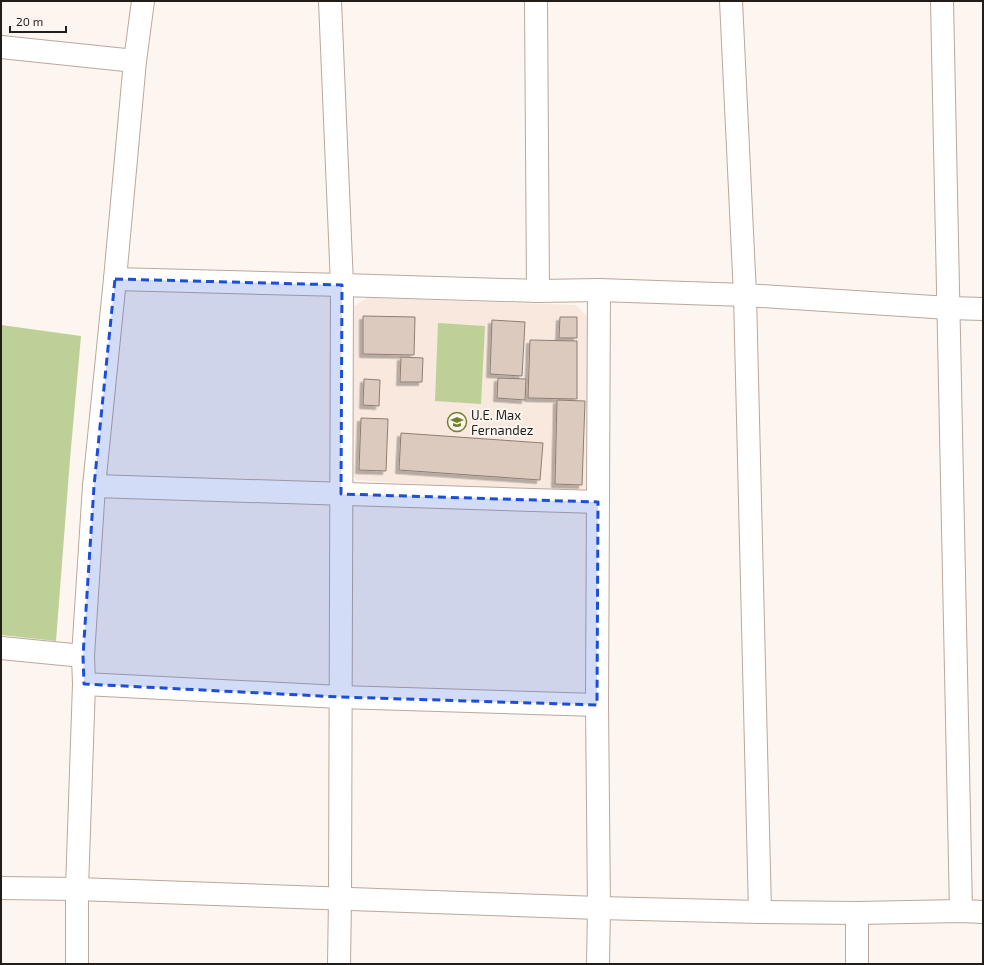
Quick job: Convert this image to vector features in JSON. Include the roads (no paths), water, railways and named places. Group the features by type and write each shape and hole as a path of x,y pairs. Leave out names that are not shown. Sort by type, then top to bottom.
{"street":[{"path":"76,964 84,684 83,656 94,486 135,61 143,1"},
{"path":"330,1 342,285 339,964"},
{"path":"536,1 538,291"},
{"path":"731,1 745,295 760,912"},
{"path":"942,1 961,911"},
{"path":"1,47 135,61"},
{"path":"115,279 538,291 599,290 745,295 983,309"},
{"path":"598,964 599,908 597,705 599,290"},
{"path":"94,486 598,502"},
{"path":"1,648 83,656"},
{"path":"84,684 340,697 597,705"},
{"path":"1,888 77,889 599,908 760,912 983,912"},
{"path":"857,913 857,964"}],"place":[{"name":"U.E. Max Fernandez","path":"457,422"}]}
